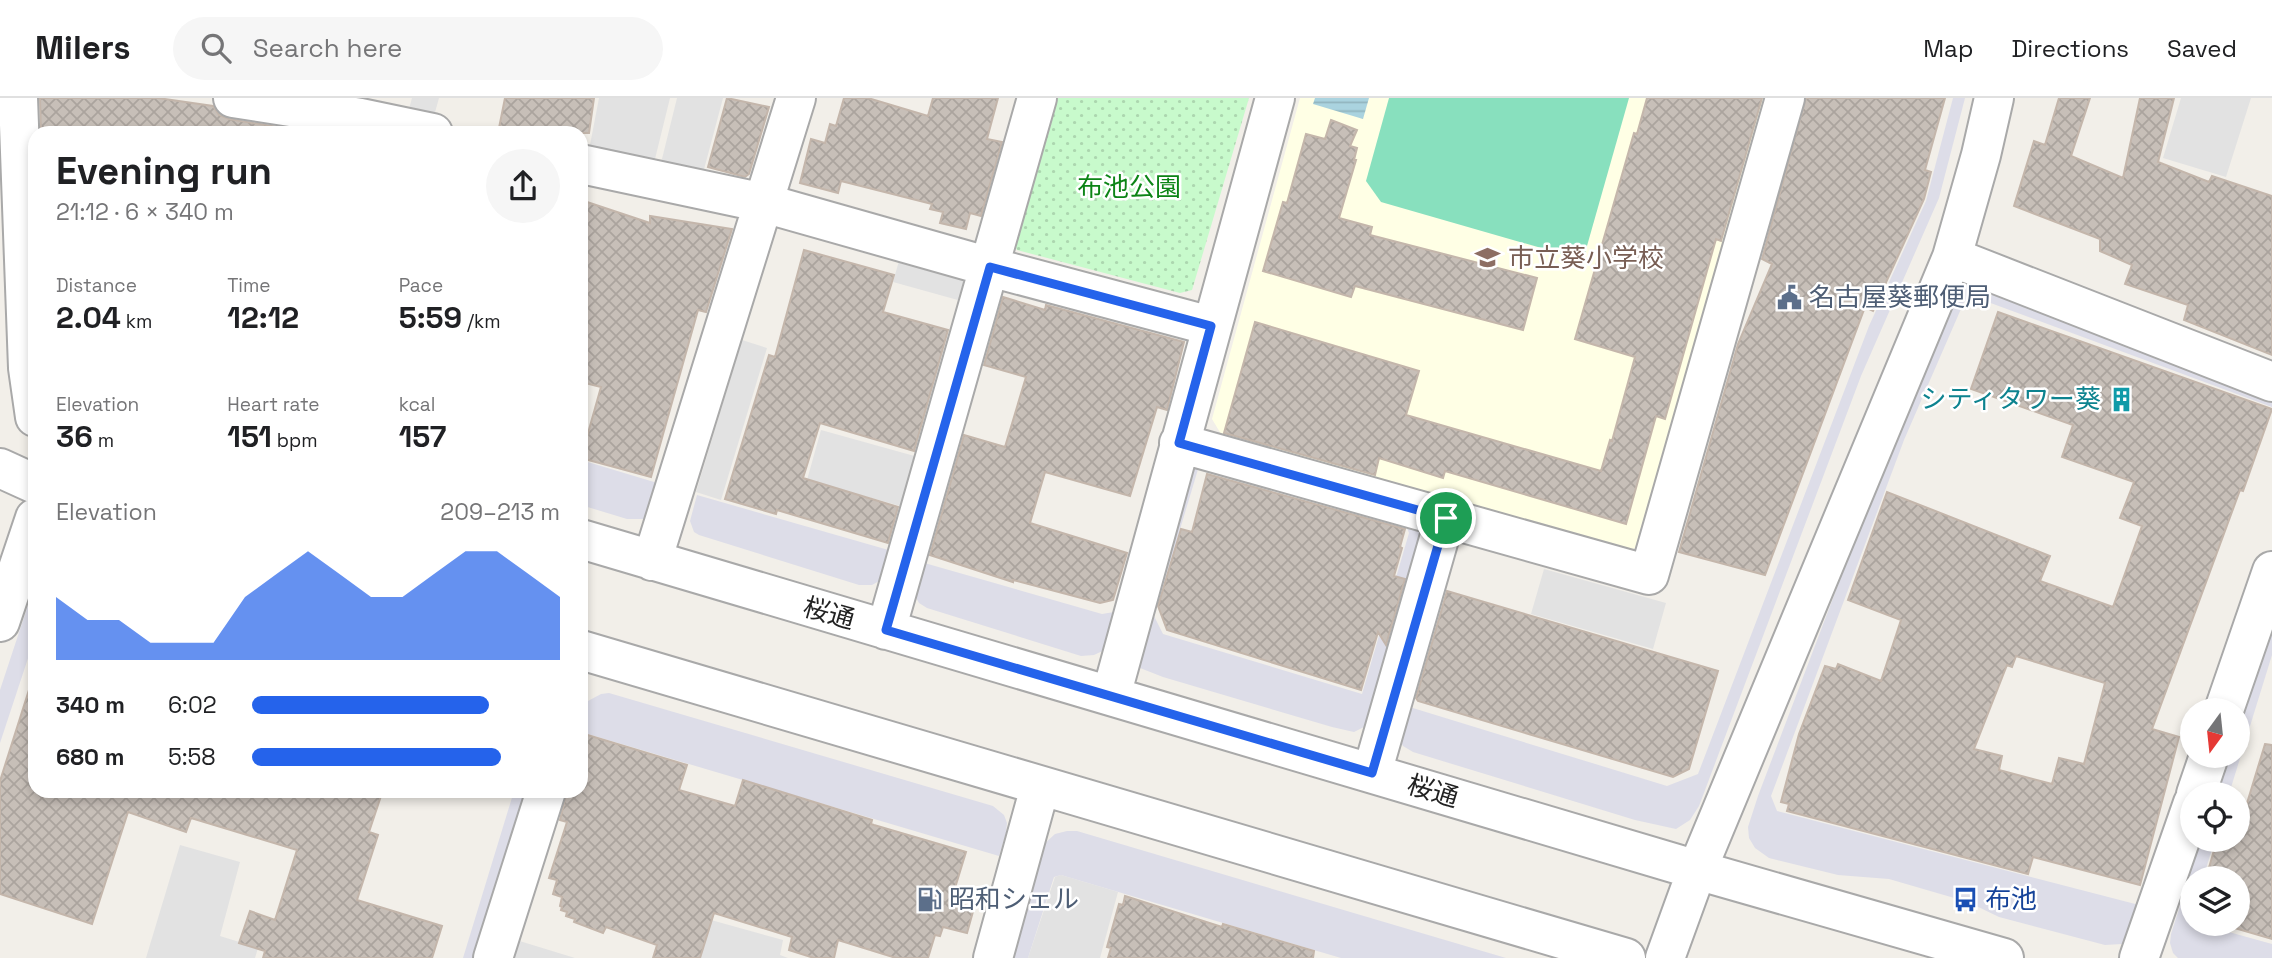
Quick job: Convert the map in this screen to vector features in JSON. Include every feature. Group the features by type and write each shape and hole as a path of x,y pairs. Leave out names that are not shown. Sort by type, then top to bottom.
{"street":[{"path":"18,98 21,365 28,391"},
{"path":"233,98 362,116 404,126"},
{"path":"652,561 796,98"},
{"path":"886,630 1037,98"},
{"path":"1111,696 1275,98"},
{"path":"1179,443 1649,575 1785,98"},
{"path":"1665,958 1698,870 1952,257 1994,98"},
{"path":"588,165 765,203 1211,326"},
{"path":"1952,257 2272,382"},
{"path":"0,468 28,481"},
{"path":"1372,773 1446,518"},
{"path":"0,622 28,539"},
{"name":"桜通","path":"588,542 2004,958"},
{"path":"2228,698 2272,571"},
{"path":"588,662 1040,787 1626,958"},
{"path":"993,958 1040,787"},
{"path":"493,958 544,798"},
{"path":"2140,958 2180,841"}],"shaded area":[{"path":"412,98 439,98 434,116 409,109"},
{"path":"599,98 670,98 654,163 590,145"},
{"path":"677,98 723,98 703,173 661,163"},
{"name":"市立葵小学校","path":"1300,98 1766,98 1635,548 1630,550 1221,434 1212,419"},
{"path":"1953,98 1965,98 1939,198 1861,376 1699,806 1690,820 1676,829 1635,820 1413,752 1403,746 1398,737 1403,705 1667,786 1698,774 1869,326 1926,201"},
{"path":"2181,98 2251,98 2226,177 2163,158"},
{"path":"901,254 964,270 970,283 965,302 893,282"},
{"path":"1973,285 2272,393 2272,407 1977,298 1964,302 1904,440 1771,796 1777,811 2143,906 2129,938 2122,944 2105,945 1999,917 1968,902 1889,879 1838,875 1769,858 1755,848 1749,838 1748,827 1758,796 1898,427 1958,289"},
{"path":"742,340 767,348 721,500 696,492"},
{"path":"821,430 918,457 904,507 807,480"},
{"path":"588,462 664,485 645,519 627,519 588,507"},
{"path":"1188,465 1199,466 1154,616 1163,634 1362,694 1409,533 1404,520 1424,529 1369,723 1364,727 1354,732 1332,727 1163,677 1135,664"},
{"path":"697,495 892,551 885,572 879,581 872,585 859,585 699,535 694,532 690,521"},
{"path":"921,562 1102,614 1120,611 1109,648 1094,655 1081,656 927,608 919,603 914,594"},
{"path":"1544,569 1666,603 1653,649 1531,614"},
{"path":"28,605 28,658 0,743 0,690"},
{"path":"2272,618 2272,655 2250,726 2250,698 2246,698"},
{"path":"609,693 993,806 1004,815 1007,823 999,856 588,734 588,701"},
{"path":"2224,768 2237,768 2233,782 2220,782"},
{"path":"512,798 526,798 477,958 463,958"},
{"path":"1077,831 1506,958 1341,958 1061,875 1054,877 1028,958 1006,958 1042,846 1055,834"},
{"path":"180,845 240,862 220,936 258,948 255,958 146,958"},
{"path":"2197,852 2211,852 2207,866 2193,866"},
{"path":"1061,875 1118,892 1100,958 1028,958 1055,877"},
{"path":"2180,906 2180,936 2243,936 2272,944 2272,958 2178,958 2170,943"},
{"path":"711,920 783,940 780,955 788,958 699,958"},
{"path":"513,939 575,958 507,958"}],"green space":[{"name":"布池公園","path":"1055,98 1249,98 1192,290 1180,293 1017,250 1013,243"},
{"path":"1389,98 1629,98 1583,260 1381,202 1366,181"}],"water":[{"path":"1315,98 1369,98 1363,119 1313,104"}],"building":[{"path":"40,98 158,98 213,106 219,115 229,119 272,126 41,126"},
{"path":"505,98 594,98 589,133 588,126 499,126"},
{"path":"727,98 769,107 749,174 745,177 708,167"},
{"path":"844,98 868,98 928,116 933,98 998,98 987,139 1002,142 981,216 970,213 966,229 940,223 943,212 930,209 932,204 841,181 838,193 800,183 811,139 825,143 830,124 836,126"},
{"path":"1647,98 1762,98 1721,241 1716,239 1665,419 1656,416 1626,524 1445,471 1443,478 1379,458 1375,475 1224,433 1255,322 1419,371 1406,415 1601,471 1635,357 1575,339 1634,133 1637,134"},
{"path":"1806,98 1945,98 1925,170 1931,172 1924,199 1873,311 1865,307 1765,575 1679,552 1738,344 1772,264 1762,259"},
{"path":"2059,98 2090,98 2071,156 2123,178 2140,98 2174,98 2158,162 2209,182 2212,176 2272,196 2272,355 2184,320 2188,305 2125,284 2132,265 2100,251 2100,239 2014,206 2034,141 2045,145"},
{"path":"1331,120 1357,130 1350,146 1357,148 1356,160 1339,218 1372,227 1370,235 1537,278 1523,330 1355,286 1351,297 1263,271 1283,202 1287,203 1306,134 1325,139"},
{"path":"588,202 650,223 650,216 732,229 706,312 698,310 651,477 588,460 588,433 601,387 588,384"},
{"path":"804,250 894,275 883,312 948,330 914,451 820,423 803,478 898,507 888,543 777,510 776,514 725,499 769,355 775,357"},
{"path":"1003,297 1045,310 1046,305 1184,342 1167,410 1157,407 1130,496 1045,472 1030,523 1127,553 1113,600 1100,603 1013,582 930,555 964,435 1005,447 1026,377 984,365"},
{"path":"1998,312 2272,409 2152,729 2179,737 2140,885 2033,857 2028,874 1787,811 1789,804 1781,802 1799,734 1825,666 1836,669 1838,664 1881,681 1901,620 1848,600 1887,492 2050,556 2040,581 2113,607 2142,526 2120,518 2134,482 2062,457 2073,425 1971,389","holes":["2016,656 2105,683 2084,764 2059,758 2052,784 1999,770 2002,756 1974,749 2007,665 2012,667"]},
{"path":"1207,474 1405,529 1394,576 1405,579 1386,645 1378,632 1361,690 1167,630 1158,606 1181,529 1192,532"},
{"path":"1447,591 1718,671 1689,769 1673,777 1418,701 1416,698"},
{"path":"28,693 28,798 380,798 369,832 378,835 357,900 442,926 432,958 263,958 265,951 239,943 250,911 275,920 297,850 191,818 186,832 128,812 92,924 0,894 0,781"},
{"path":"588,735 687,765 679,790 735,806 743,780 872,820 871,824 874,825 966,852 951,901 974,908 967,933 943,927 940,936 935,935 928,958 896,958 838,940 834,958 814,958 789,950 792,937 714,913 700,958 653,958 657,945 606,927 603,933 574,922 575,919 566,916 567,912 561,910 562,897 553,894 557,880 549,878 567,822 560,820 565,798 588,798"},
{"path":"2265,744 2272,745 2272,939 2250,933 2250,866 2209,866 2214,852 2250,852 2250,793"},
{"path":"1125,896 1222,927 1223,924 1314,951 1313,958 1108,958 1111,948 1107,947 1119,904 1123,905"}],"place":[{"name":"市立葵小学校","path":"1488,258"},
{"name":"名古屋葵郵便局","path":"1789,297"},
{"name":"シティタワー葵","path":"2121,399"},
{"name":"昭和シェル","path":"929,899"},
{"name":"布池","path":"1965,899"}],"route":[{"path":"990,267 1211,326 1179,443 1446,518 1372,773 886,630 990,267"}]}
